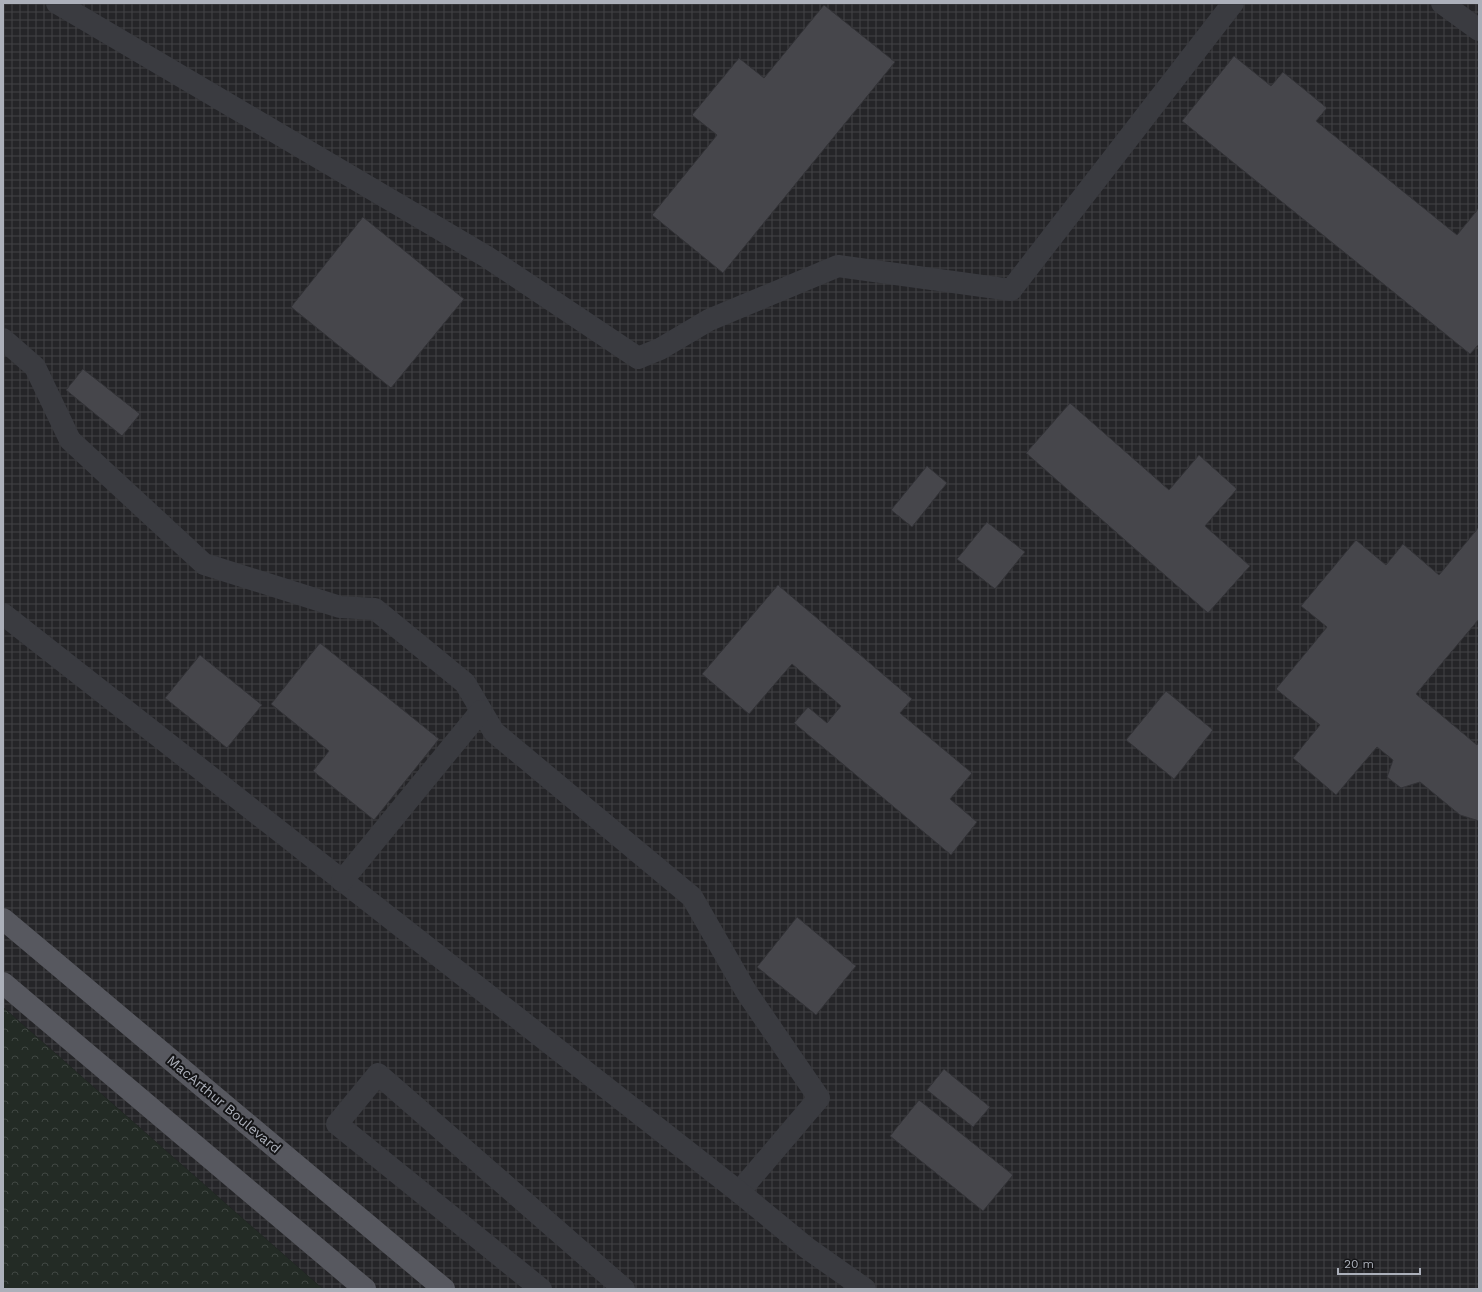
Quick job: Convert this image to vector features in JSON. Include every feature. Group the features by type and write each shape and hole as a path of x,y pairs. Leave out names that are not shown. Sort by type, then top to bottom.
{"main road":[{"name":"MacArthur Boulevard","path":"3,919 444,1289"},
{"path":"3,983 365,1289"}],"lane":[{"path":"57,3 487,257 638,358 660,349 709,320 838,266 1011,290 1233,3"},
{"path":"1442,3 1479,30"},
{"path":"3,339 35,367 70,440 204,564 340,607 375,609 465,683 494,732 692,897 747,992 819,1098 738,1192"},
{"path":"3,614 738,1192 807,1248 865,1289"},
{"path":"342,881 481,711"},
{"path":"541,1289 338,1124 378,1074 624,1289"}],"shaded area":[{"path":"3,3 1479,3 1479,1289 323,1289 3,1007"}],"green space":[{"path":"3,1007 323,1289 3,1289"}],"building":[{"path":"824,5 895,62 723,273 652,215 717,135 692,115 739,58 764,78"},
{"path":"1234,56 1271,86 1283,72 1327,108 1316,121 1457,235 1479,208 1479,344 1470,354 1182,121"},
{"path":"363,217 464,299 391,388 291,307"},
{"path":"83,369 140,414 122,436 66,390"},
{"path":"1070,403 1169,490 1199,455 1237,489 1205,526 1250,566 1208,613 1026,453"},
{"path":"927,466 947,483 912,527 891,510"},
{"path":"987,522 1025,552 995,589 957,559"},
{"path":"1479,527 1479,619 1416,694 1477,745 1479,742 1479,821 1460,815 1420,782 1401,788 1387,777 1393,760 1377,747 1336,795 1293,758 1320,725 1276,689 1327,627 1301,606 1356,540 1386,565 1403,544 1439,575"},
{"path":"778,585 912,699 900,713 972,773 950,799 977,822 951,855 794,723 808,707 827,723 841,706 792,664 749,714 702,674"},
{"path":"320,643 439,739 374,820 313,771 329,751 271,704"},
{"path":"200,655 262,705 227,748 165,698"},
{"path":"1166,691 1213,730 1174,779 1126,740"},
{"path":"797,917 856,966 816,1015 757,967"},
{"path":"944,1069 990,1107 973,1127 927,1090"},
{"path":"919,1100 1013,1175 983,1211 890,1136"}]}
